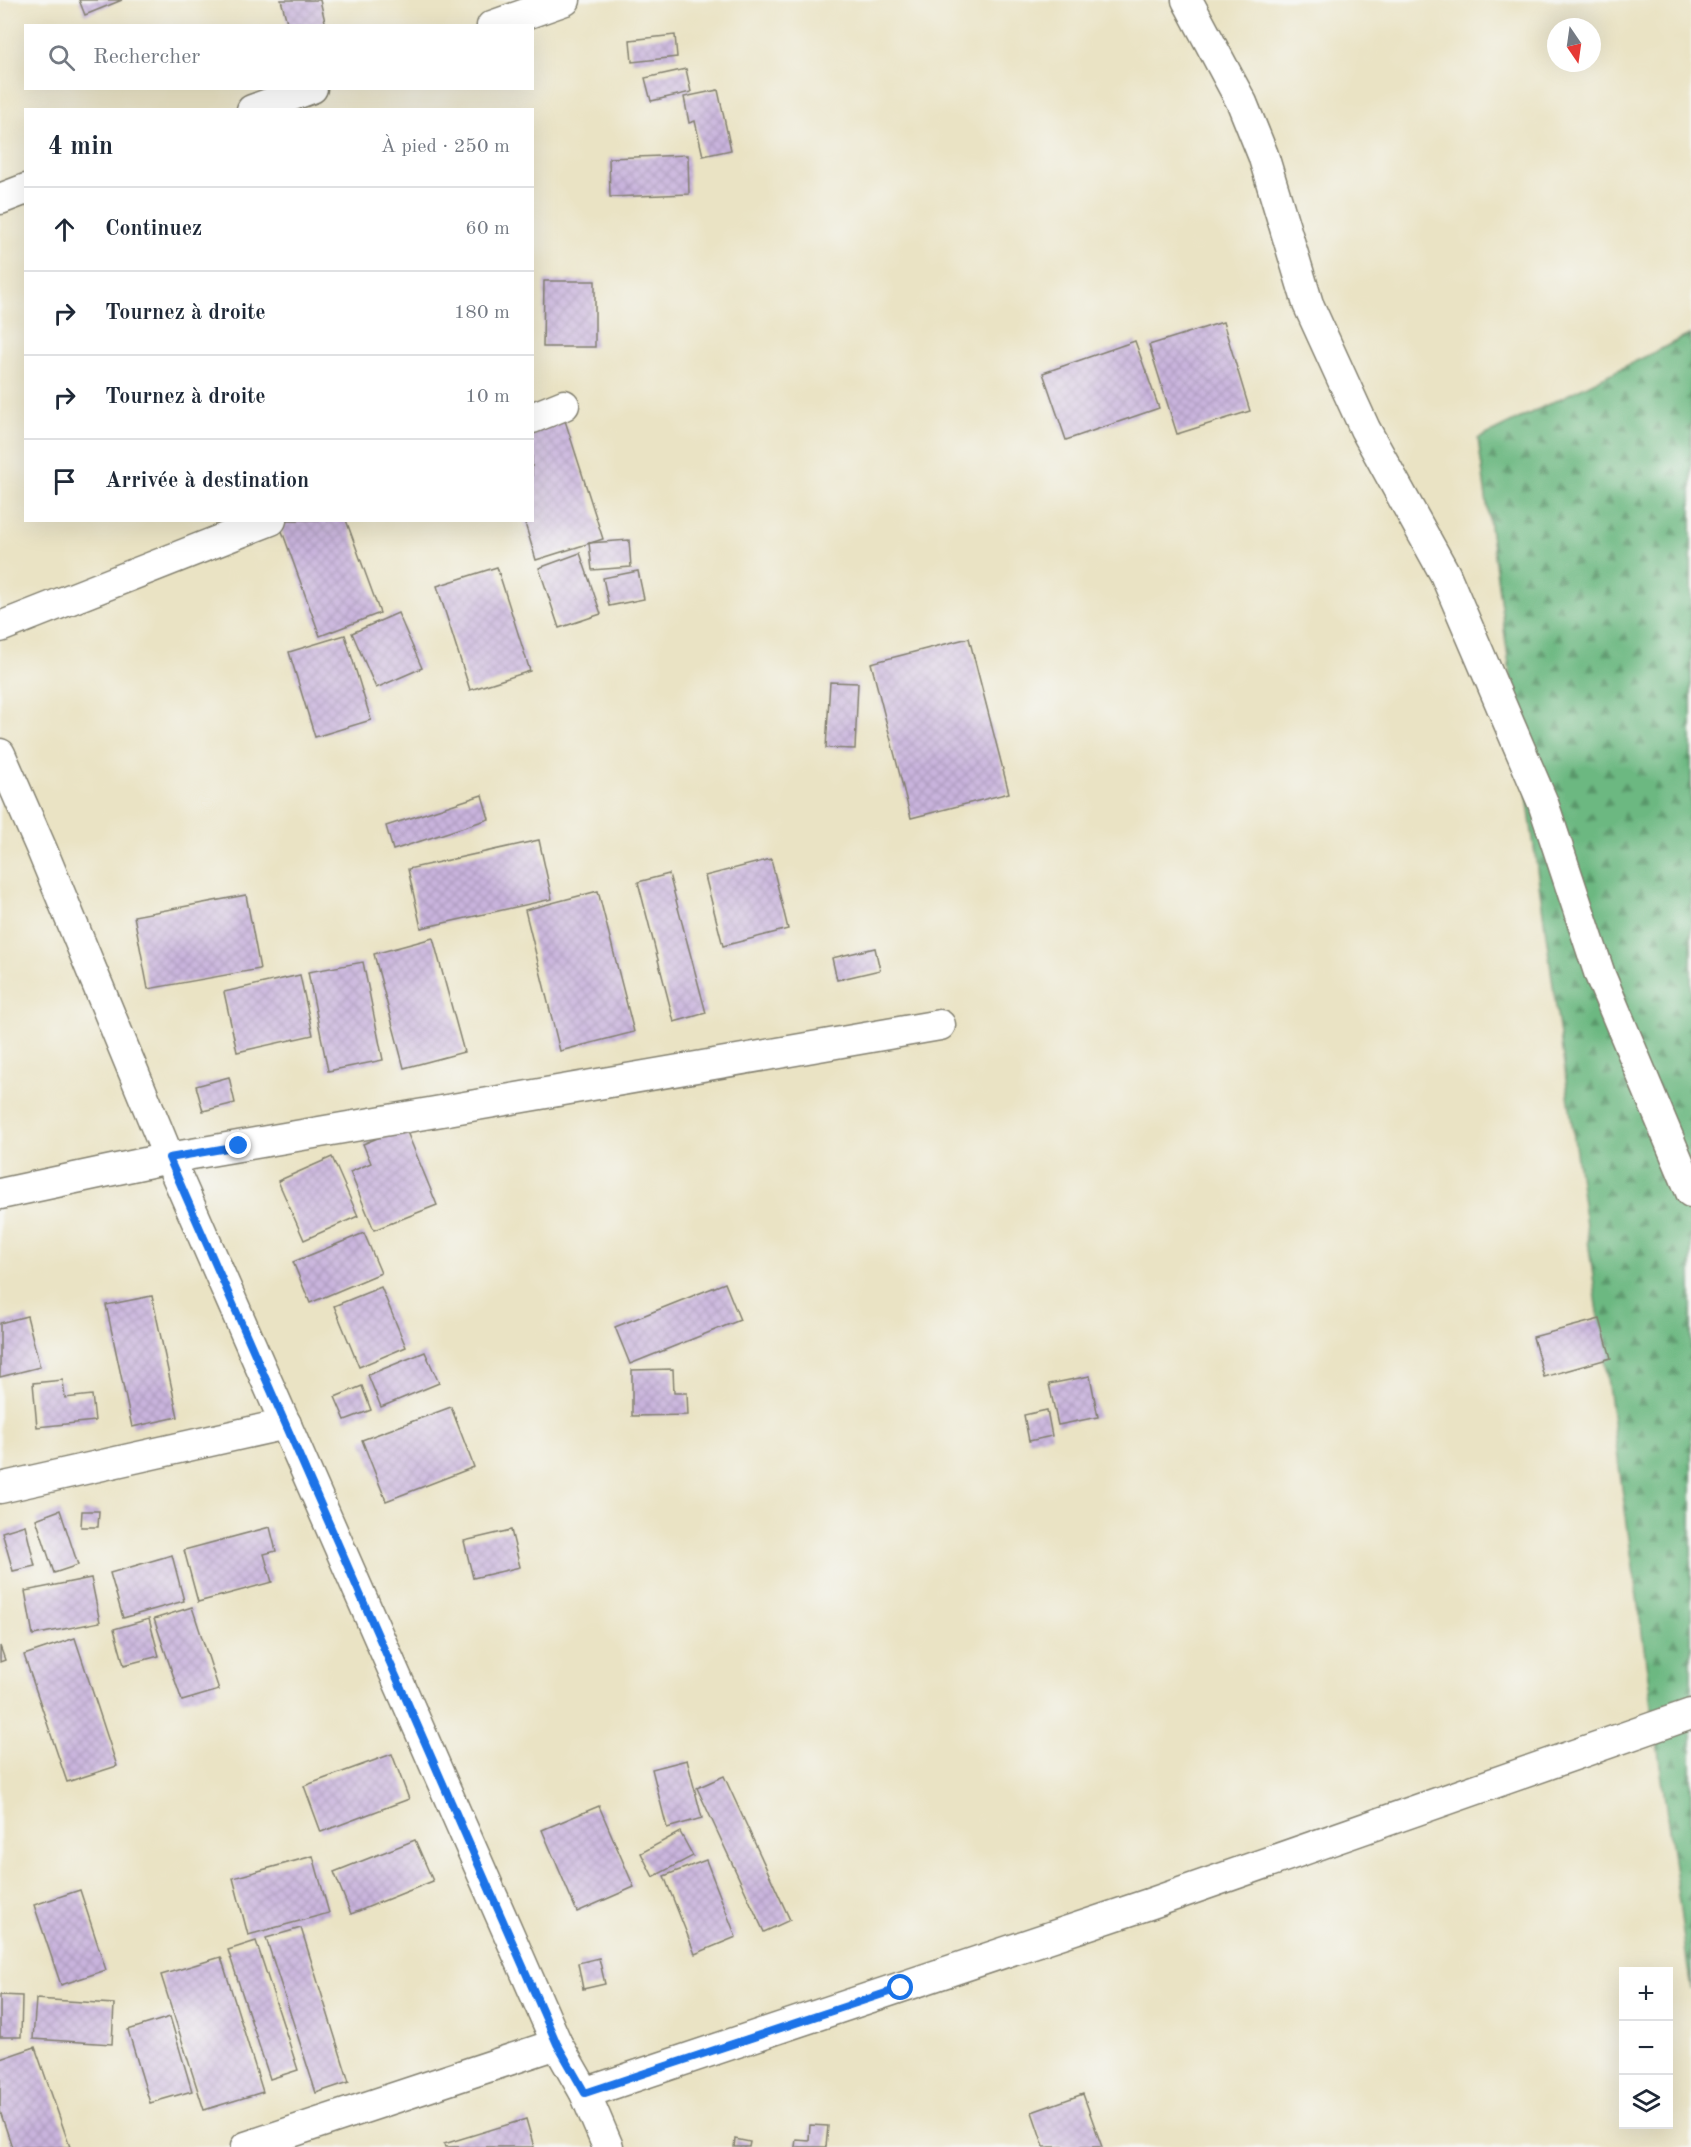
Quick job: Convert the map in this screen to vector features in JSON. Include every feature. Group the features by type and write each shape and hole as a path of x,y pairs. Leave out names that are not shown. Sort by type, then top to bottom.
{"street":[{"path":"498,24 565,0"},
{"path":"1187,0 1242,103 1263,155 1308,303 1365,429 1445,574 1543,803 1600,975 1691,1192"},
{"path":"257,108 307,90"},
{"path":"0,199 24,190"},
{"path":"534,417 564,405"},
{"path":"0,627 266,522"},
{"path":"0,754 169,1158 557,2044 585,2093 608,2147"},
{"path":"0,1194 169,1158 940,1025"},
{"path":"0,1488 286,1424"},
{"path":"585,2093 1149,1904 1691,1714"},
{"path":"246,2147 557,2044"}],"green space":[{"path":"1691,334 1691,1990 1478,439"}],"building":[{"path":"79,0 122,0 85,15"},
{"path":"281,0 320,0 326,24 287,24"},
{"path":"675,35 677,57 632,62 630,40"},
{"path":"686,69 691,92 651,101 645,78"},
{"path":"718,90 731,150 703,156 695,121 689,123 684,97"},
{"path":"688,155 689,194 610,197 609,158"},
{"path":"544,281 595,281 595,347 543,347"},
{"path":"1223,322 1250,411 1177,434 1149,345"},
{"path":"1135,341 1159,408 1066,440 1043,373"},
{"path":"561,408 603,539 536,560 525,522 534,522 534,416"},
{"path":"279,522 347,522 380,613 320,636"},
{"path":"629,540 631,567 592,570 589,543"},
{"path":"580,553 601,614 559,628 539,568"},
{"path":"497,567 530,671 470,690 437,586"},
{"path":"638,571 644,599 609,606 603,578"},
{"path":"398,613 422,668 376,688 352,633"},
{"path":"345,635 371,720 315,737 289,652"},
{"path":"969,638 1009,793 911,818 871,663"},
{"path":"830,682 858,683 855,749 826,748"},
{"path":"482,795 489,819 393,850 386,826"},
{"path":"539,840 552,899 421,928 408,869"},
{"path":"771,859 788,929 723,946 705,876"},
{"path":"669,874 706,1013 674,1022 638,882"},
{"path":"598,891 634,1032 560,1051 525,910"},
{"path":"246,895 260,969 148,989 134,916"},
{"path":"433,938 464,1052 404,1068 374,954"},
{"path":"875,948 880,970 837,980 832,958"},
{"path":"363,962 383,1060 328,1071 308,972"},
{"path":"300,975 313,1035 237,1052 224,992"},
{"path":"229,1077 235,1103 203,1111 196,1086"},
{"path":"405,1127 437,1205 374,1230 350,1172 371,1163 363,1144"},
{"path":"332,1157 358,1216 304,1240 278,1181"},
{"path":"364,1233 381,1273 310,1303 293,1262"},
{"path":"725,1283 740,1320 630,1364 615,1327"},
{"path":"381,1287 406,1347 359,1367 334,1306"},
{"path":"152,1296 178,1417 132,1427 106,1305"},
{"path":"27,1316 40,1367 0,1377 0,1323"},
{"path":"1600,1319 1611,1358 1544,1377 1533,1337"},
{"path":"425,1352 439,1383 381,1407 368,1375"},
{"path":"673,1369 674,1393 687,1393 688,1415 632,1416 632,1370"},
{"path":"1090,1376 1098,1417 1058,1425 1049,1384"},
{"path":"63,1380 65,1398 92,1395 95,1421 37,1427 33,1383"},
{"path":"362,1386 371,1410 345,1420 335,1397"},
{"path":"451,1407 474,1467 386,1501 362,1440"},
{"path":"1047,1410 1052,1436 1029,1441 1024,1415"},
{"path":"60,1510 78,1565 54,1573 36,1519"},
{"path":"82,1511 99,1511 98,1527 81,1527"},
{"path":"25,1525 35,1566 13,1571 2,1532"},
{"path":"270,1527 276,1551 264,1554 272,1582 198,1602 184,1550"},
{"path":"511,1530 520,1567 473,1578 464,1541"},
{"path":"172,1555 184,1601 123,1618 110,1573"},
{"path":"91,1578 100,1622 33,1635 25,1591"},
{"path":"192,1607 219,1690 182,1701 154,1619"},
{"path":"149,1619 159,1656 124,1665 114,1629"},
{"path":"75,1638 117,1766 67,1782 24,1655"},
{"path":"0,1646 5,1660 0,1662"},
{"path":"392,1754 409,1799 321,1832 304,1786"},
{"path":"687,1760 702,1818 667,1828 652,1769"},
{"path":"724,1776 790,1920 764,1932 697,1788"},
{"path":"599,1806 634,1887 577,1912 542,1830"},
{"path":"680,1832 693,1856 653,1877 641,1853"},
{"path":"415,1840 433,1881 351,1914 334,1872"},
{"path":"313,1856 329,1913 248,1935 233,1878"},
{"path":"706,1860 736,1937 695,1954 664,1876"},
{"path":"80,1890 106,1970 61,1985 34,1905"},
{"path":"301,1928 349,2082 316,2093 266,1938"},
{"path":"256,1941 298,2070 270,2079 228,1950"},
{"path":"221,1957 263,2092 204,2110 161,1975"},
{"path":"599,1958 605,1984 583,1989 578,1963"},
{"path":"0,1995 22,1996 21,2037 0,2037"},
{"path":"36,1999 114,2004 112,2044 33,2039"},
{"path":"170,2017 192,2091 150,2103 128,2030"},
{"path":"35,2047 70,2147 12,2147 0,2111 0,2059"},
{"path":"1083,2094 1102,2147 1044,2147 1032,2112"},
{"path":"526,2119 534,2147 445,2147 444,2144"},
{"path":"810,2125 828,2126 826,2147 795,2147 796,2139 809,2140"},
{"path":"735,2139 750,2142 749,2147 734,2147"}],"route":[{"path":"239,1146 169,1158 557,2044 585,2093 901,1988"}]}
